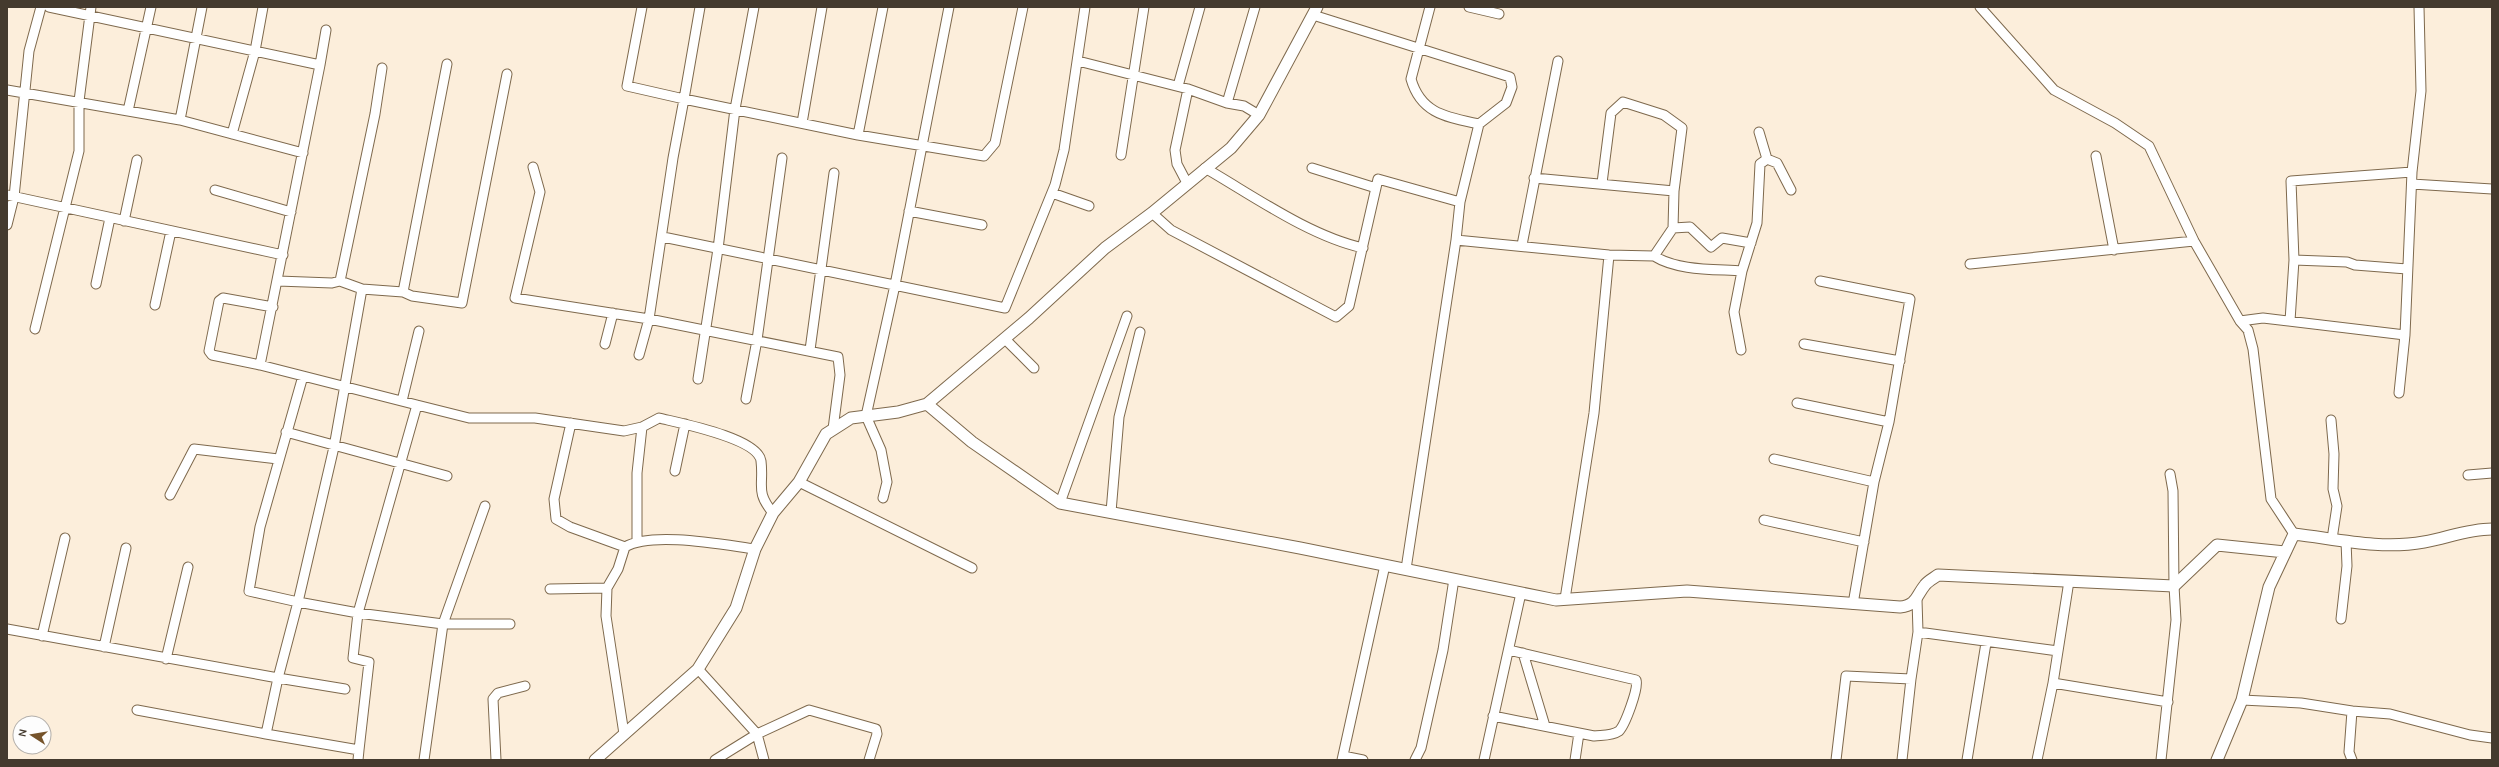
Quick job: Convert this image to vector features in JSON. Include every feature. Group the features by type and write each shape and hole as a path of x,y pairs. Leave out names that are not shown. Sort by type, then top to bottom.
{"street":[{"path":"7,225 29,51 41,7"},
{"path":"49,7 90,11 147,28 320,65"},
{"path":"128,111 151,7"},
{"path":"180,120 202,7"},
{"path":"232,134 255,51 262,7"},
{"path":"642,7 627,86 858,135 922,147 984,156 995,143 1022,7"},
{"path":"639,355 649,319 663,237 673,158 700,7"},
{"path":"698,378 707,330 735,110 754,7"},
{"path":"802,123 822,7"},
{"path":"858,135 883,7"},
{"path":"883,498 887,482 885,469 881,450 866,416 895,285 949,7"},
{"path":"663,237 718,249 767,257 1005,308 1052,193 1064,150 1085,7"},
{"path":"1121,155 1144,7"},
{"path":"1178,86 1200,7"},
{"path":"1227,103 1255,7"},
{"path":"1430,7 1411,78 1420,100 1431,110 1479,124"},
{"path":"1469,7 1500,14"},
{"path":"1980,7 2054,90 2115,123 2149,146 2194,241 2240,321 2248,330 2253,349 2271,499 2294,534 2346,541 2396,545 2425,542 2478,528 2492,528"},
{"path":"2399,393 2405,335 2412,172 2421,91 2419,7"},
{"path":"35,329 79,151 79,101 90,11"},
{"path":"595,760 698,668 736,608 755,549 773,513 798,482 826,434 851,418 898,412 927,404 1005,338 1105,248 1152,213 1231,148 1259,115 1315,11 1418,48 1510,77 1512,87 1506,103 1479,124 1460,202 1456,240 1406,569"},
{"path":"260,366 273,307 326,30"},
{"path":"1078,61 1178,86 1227,103 1244,106 1259,115"},
{"path":"1522,245 1558,61"},
{"path":"403,292 447,64"},
{"path":"340,280 375,114 382,68"},
{"path":"278,281 332,282 340,280 362,289 403,292 412,296 462,303 464,301 507,74"},
{"path":"1187,183 1177,164 1175,150 1188,89"},
{"path":"7,90 79,101 180,120 303,153"},
{"path":"1602,183 1611,113 1623,102 1664,115 1682,128 1674,192 1673,228 1654,256"},
{"path":"1759,132 1767,159"},
{"path":"2096,156 2114,250"},
{"path":"746,398 757,340 767,257 782,158"},
{"path":"1767,159 1777,162 1791,190"},
{"path":"1741,350 1734,312 1742,271 1757,223 1760,164 1767,159"},
{"path":"124,221 137,160"},
{"path":"533,167 540,192 515,298 649,319 810,350 838,357 840,375 833,429"},
{"path":"1205,168 1301,223 1348,244 1363,248"},
{"path":"1312,168 1376,188"},
{"path":"2290,321 2294,260 2291,181 2412,172"},
{"path":"810,350 834,173"},
{"path":"1534,178 1602,183 1625,188 1647,187 1674,192"},
{"path":"1152,213 1172,230 1336,317 1350,306 1378,179 1460,202"},
{"path":"2412,184 2492,188"},
{"path":"215,190 291,212"},
{"path":"1052,193 1089,206"},
{"path":"10,196 283,256"},
{"path":"909,211 982,225"},
{"path":"96,284 110,218"},
{"path":"1673,228 1690,227 1711,247 1722,238 1751,243"},
{"path":"155,306 172,231"},
{"path":"1456,240 1522,245 1609,255 1654,256 1660,260 1692,268 1742,271"},
{"path":"1970,264 2194,241"},
{"path":"1565,600 1594,413 1609,255"},
{"path":"2294,260 2347,262 2355,265 2407,269"},
{"path":"1820,281 1910,299 1889,422 1874,482 1853,604"},
{"path":"266,734 334,446 346,386 362,289"},
{"path":"273,307 223,298 219,301 209,351 212,355 346,386 468,418 535,418 624,431 642,427 659,418 709,430 747,446 757,454 761,460 761,494 764,501 773,513"},
{"path":"605,344 613,313"},
{"path":"1060,503 1127,316"},
{"path":"2240,321 2263,318 2405,335"},
{"path":"402,401 419,331"},
{"path":"1111,512 1119,417 1140,332"},
{"path":"1005,338 1034,368"},
{"path":"1804,344 1900,361"},
{"path":"303,376 278,459 260,527 249,591 358,613 443,624 510,624"},
{"path":"1796,403 1889,422"},
{"path":"927,404 972,442 1060,503 1406,569 1556,600 1687,591 1900,607 1908,606 1917,600 1925,585 1938,575 2174,586 2217,545 2285,552"},
{"path":"358,760 369,662 353,658 358,613 417,405"},
{"path":"2331,420 2334,454 2333,488 2337,506 2332,539"},
{"path":"571,423 554,499 556,519 570,527 625,547"},
{"path":"675,471 685,424"},
{"path":"637,540 637,472 642,427"},
{"path":"286,432 447,476"},
{"path":"170,495 194,450 278,459"},
{"path":"1774,459 1874,482"},
{"path":"2468,475 2492,473"},
{"path":"2161,760 2176,620 2174,586 2173,491 2170,474"},
{"path":"798,482 972,568"},
{"path":"424,760 443,624 485,506"},
{"path":"1764,520 1864,542"},
{"path":"2217,760 2242,700 2269,587 2294,534"},
{"path":"42,636 65,538"},
{"path":"624,734 606,616 606,588 618,569 625,547 637,540 696,541 755,549"},
{"path":"2341,619 2347,566 2346,541"},
{"path":"104,647 126,548"},
{"path":"1363,760 1343,758 1385,565"},
{"path":"166,658 188,567"},
{"path":"1416,760 1421,748 1443,650 1454,579"},
{"path":"2037,760 2053,683 2069,581"},
{"path":"550,589 606,588"},
{"path":"1484,760 1521,593"},
{"path":"1902,760 1918,632 1917,600"},
{"path":"7,629 278,678 345,688"},
{"path":"1918,632 1986,643 2058,651"},
{"path":"1967,760 1986,643"},
{"path":"1493,716 1594,736 1611,734 1620,730 1635,696 1636,680 1509,650"},
{"path":"1523,653 1545,726"},
{"path":"698,668 757,734 764,760"},
{"path":"1836,760 1846,676 1911,679"},
{"path":"2053,683 2168,702"},
{"path":"496,760 493,699 498,693 525,686"},
{"path":"2242,700 2301,703 2352,711 2390,714 2470,735 2492,738"},
{"path":"137,710 359,750"},
{"path":"715,760 757,734 809,710 876,728 877,734 869,760"},
{"path":"2352,711 2349,752 2352,760"},
{"path":"1575,760 1579,733"}]}
